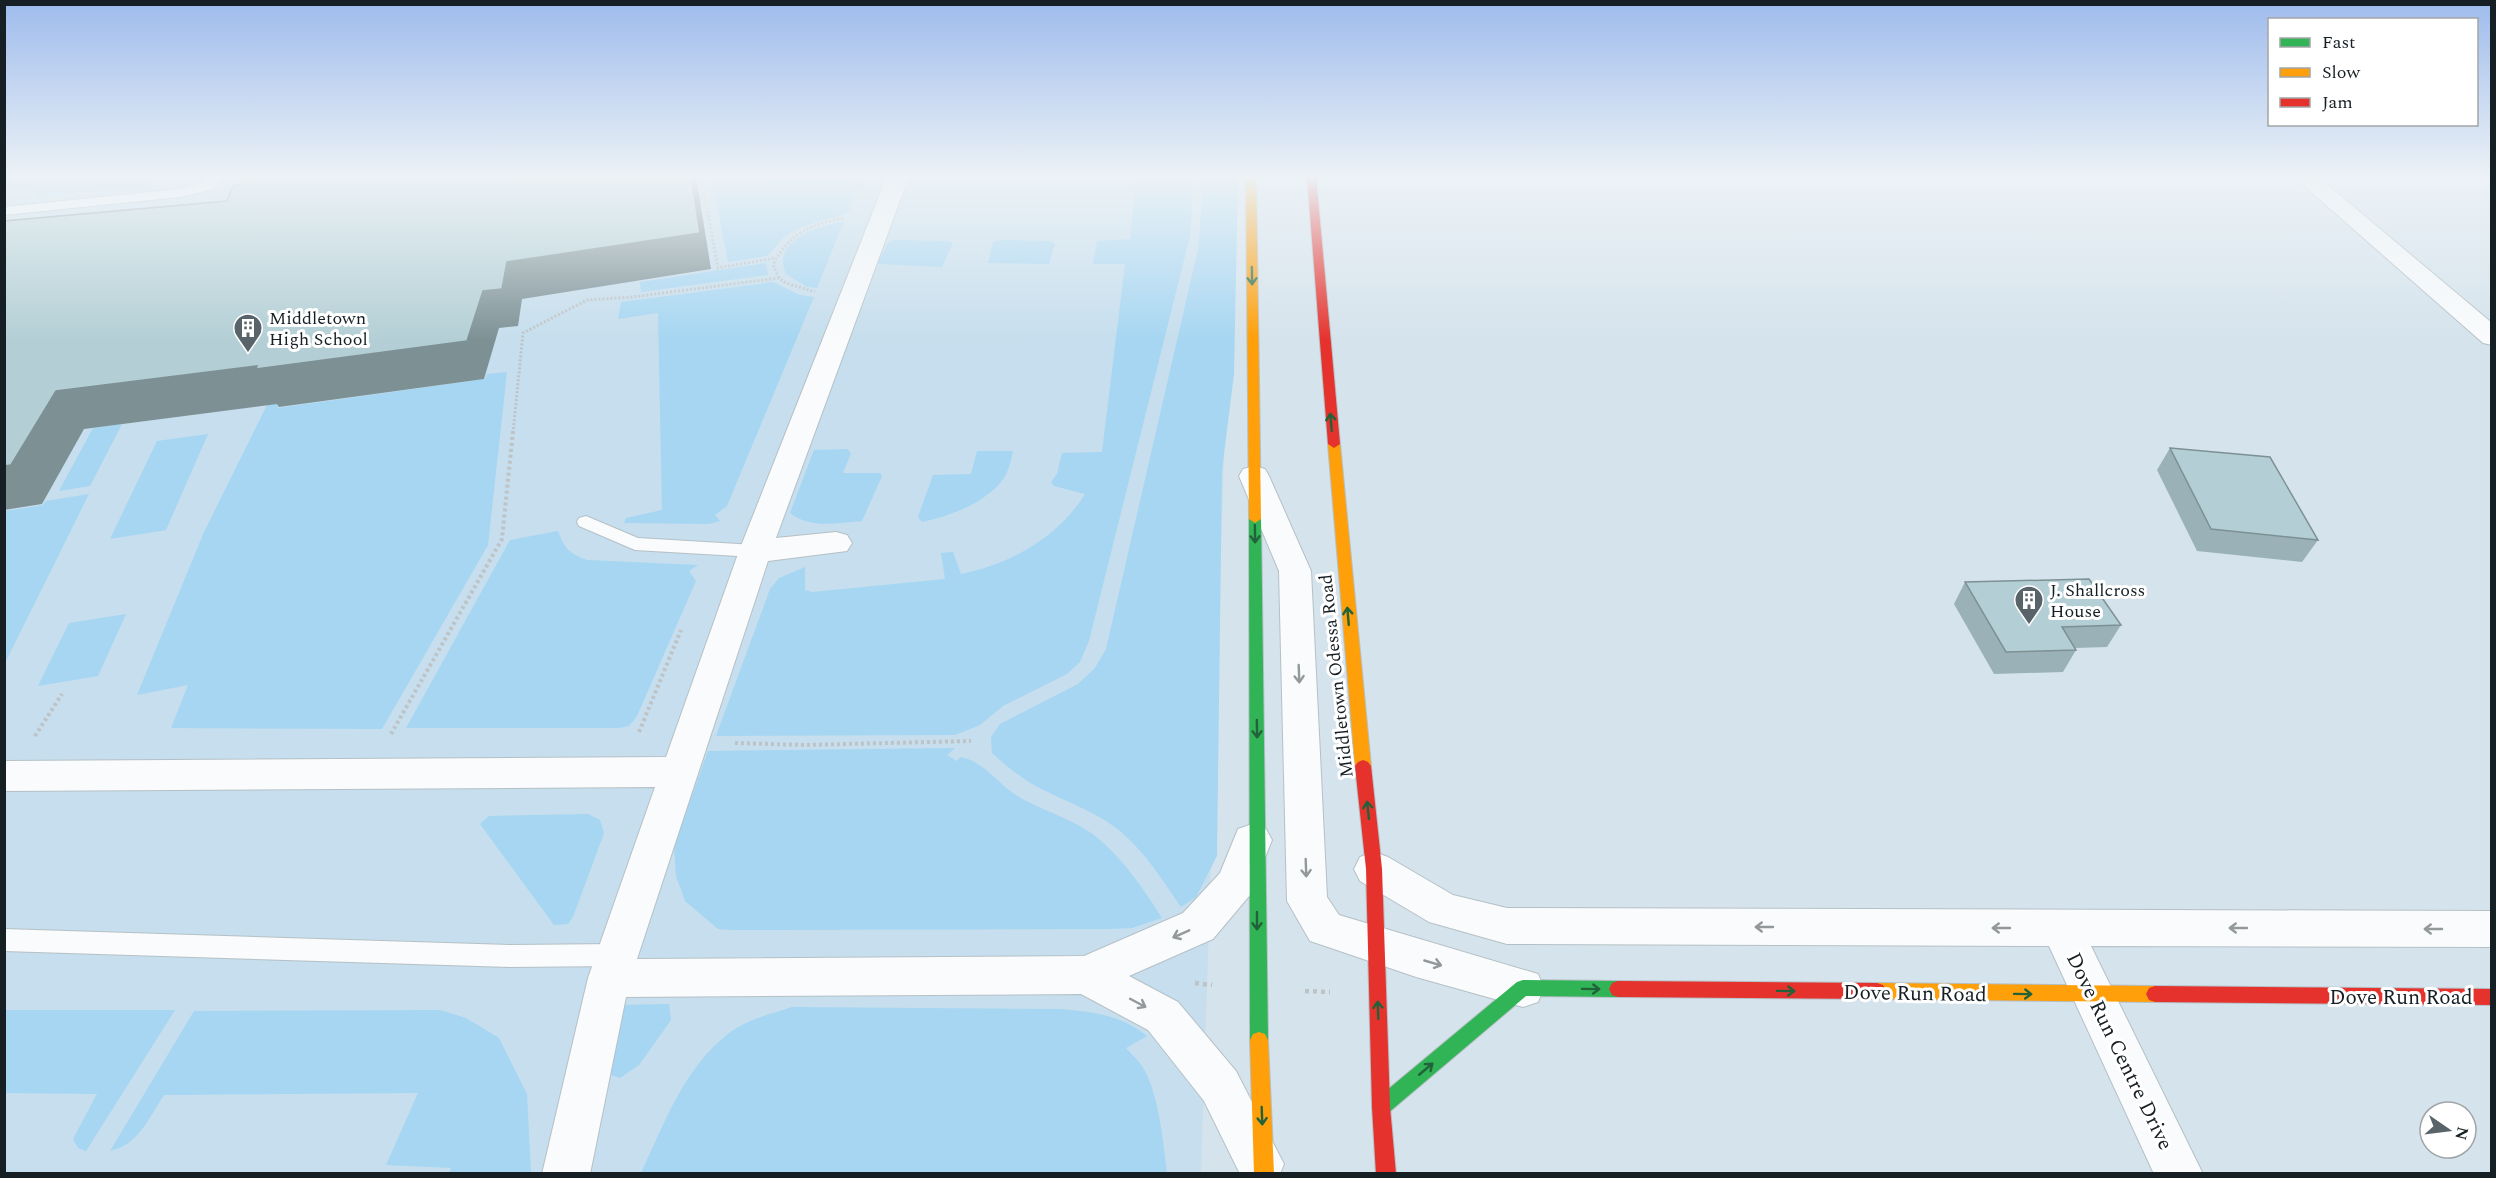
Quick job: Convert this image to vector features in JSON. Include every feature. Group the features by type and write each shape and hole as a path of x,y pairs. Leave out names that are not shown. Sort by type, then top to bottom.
{"main road":[{"path":"1252,231 1258,821 1257,969 1264,1173"},
{"name":"Middletown Odessa Road","path":"1316,231 1353,670 1374,869 1381,1107 1386,1173"},
{"path":"1381,1107 1523,988"},
{"name":"Dove Run Road","path":"1523,988 2492,998"}],"street":[{"path":"566,1173 613,966 755,551 877,231"},
{"path":"2368,231 2492,337"},
{"path":"1254,476 1295,571 1307,901 1325,928 1523,988"},
{"path":"755,551 836,543"},
{"path":"4,776 679,772"},
{"path":"613,966 1086,975 1198,926 1236,883 1258,821"},
{"path":"1374,869 1443,910 1507,927 2492,929"},
{"name":"Dove Run Centre Drive","path":"2061,928 2179,1173"},
{"path":"1086,975 1163,1016 1220,1086 1264,1173"}],"lane":[{"path":"586,522 635,544 755,551"},
{"path":"4,940 510,956 613,966"}],"path":[{"path":"711,231 718,268 775,258"},
{"path":"779,278 773,265 775,258 788,240 801,231"},
{"path":"389,737 502,539 523,333 587,300 632,297 779,278 799,289 822,294"},
{"path":"638,734 683,624"},
{"path":"34,736 62,694"},
{"path":"1303,991 1337,993"}],"shaded area":[{"path":"5,231 1231,231 1201,1173 5,1174"},
{"path":"722,231 794,231 785,236 767,256 728,262"},
{"path":"811,231 840,231 817,288 807,287 786,274 783,262 785,252 791,243"},
{"path":"1131,231 1190,231 1089,641 1080,662 1067,674 1003,706 980,725 955,735 716,736 770,589 779,578 805,567 805,590 812,592 945,579 941,553 953,552 961,574 979,569 1015,556 1031,547 1061,524 1074,510 1085,494 1054,486 1051,482 1057,474 1062,453 1102,452 1125,264 1093,264 1097,241 1130,239"},
{"path":"1199,231 1237,231 1234,374 1222,470 1217,856 1196,897 1181,907 1161,877 1130,840 1111,824 1043,790 1017,773 992,753 991,737 1000,724 1078,684 1095,668 1106,649 1198,249"},
{"path":"894,240 953,243 942,267 877,264 888,243"},
{"path":"999,240 1051,241 1055,244 1049,264 988,263 993,242"},
{"path":"766,263 768,275 641,292 640,282"},
{"path":"773,282 800,295 814,297 727,506 715,515 720,521 709,524 624,523 626,518 662,510 658,313 618,319 621,302"},
{"path":"507,372 488,545 382,729 171,728 188,685 137,695 204,532 267,405 279,403 278,408 485,379 487,374"},
{"path":"122,424 90,486 59,491 93,428"},
{"path":"208,434 166,530 110,539 157,441"},
{"path":"847,449 851,453 843,473 880,473 882,476 862,521 815,523 790,513 814,450"},
{"path":"977,451 1013,451 1004,478 988,495 967,507 922,522 918,517 933,475 971,474"},
{"path":"89,494 5,663 5,511"},
{"path":"558,531 568,550 587,560 698,565 689,571 696,581 637,716 629,726 619,728 406,728 510,540"},
{"path":"126,614 98,676 38,686 69,623"},
{"path":"955,748 947,755 957,761 960,757 975,762 1022,799 1082,827 1102,841 1130,872 1162,918 1132,928 1111,929 734,930 718,929 685,901 676,876 674,845 708,751"},
{"path":"588,814 600,820 604,833 573,917 568,924 554,925 480,824 489,816"},
{"path":"669,1004 671,1020 639,1065 620,1078 605,1073 616,1005"},
{"path":"792,1007 1061,1009 1095,1013 1127,1023 1147,1036 1126,1048 1142,1066 1153,1090 1167,1173 641,1173 667,1116 699,1063 735,1029 758,1018"},
{"path":"5,1010 175,1010 86,1151 78,1148 73,1139 97,1094 5,1093"},
{"path":"440,1010 466,1018 499,1038 527,1094 531,1173 449,1173 451,1168 386,1165 418,1093 164,1095 136,1136 129,1143 110,1151 194,1011"}],"building":[{"path":"4,231 700,231 700,233 507,262 502,289 483,291 467,341 256,369 257,366 56,391 11,465 4,466"},
{"path":"2170,448 2270,457 2318,540 2211,529"},
{"path":"2089,579 2121,625 2062,627 2076,650 2006,652 1965,582"}],"traffic: fast":[{"path":"1255,519 1259,1040"},
{"path":"1381,1107 1523,988 1618,989"}],"traffic: slow":[{"path":"1252,231 1255,519"},
{"path":"1334,444 1363,766"},
{"path":"1877,991 2155,994"},
{"path":"1259,1040 1264,1174"}],"traffic: jam":[{"path":"1316,231 1334,444"},
{"path":"1363,766 1374,869 1381,1107 1386,1174"},
{"path":"1618,989 1877,991"},
{"path":"2155,994 2492,997"}],"place":[{"name":"Middletown High School","path":"248,354"},
{"name":"J. Shallcross House","path":"2029,626"}]}
